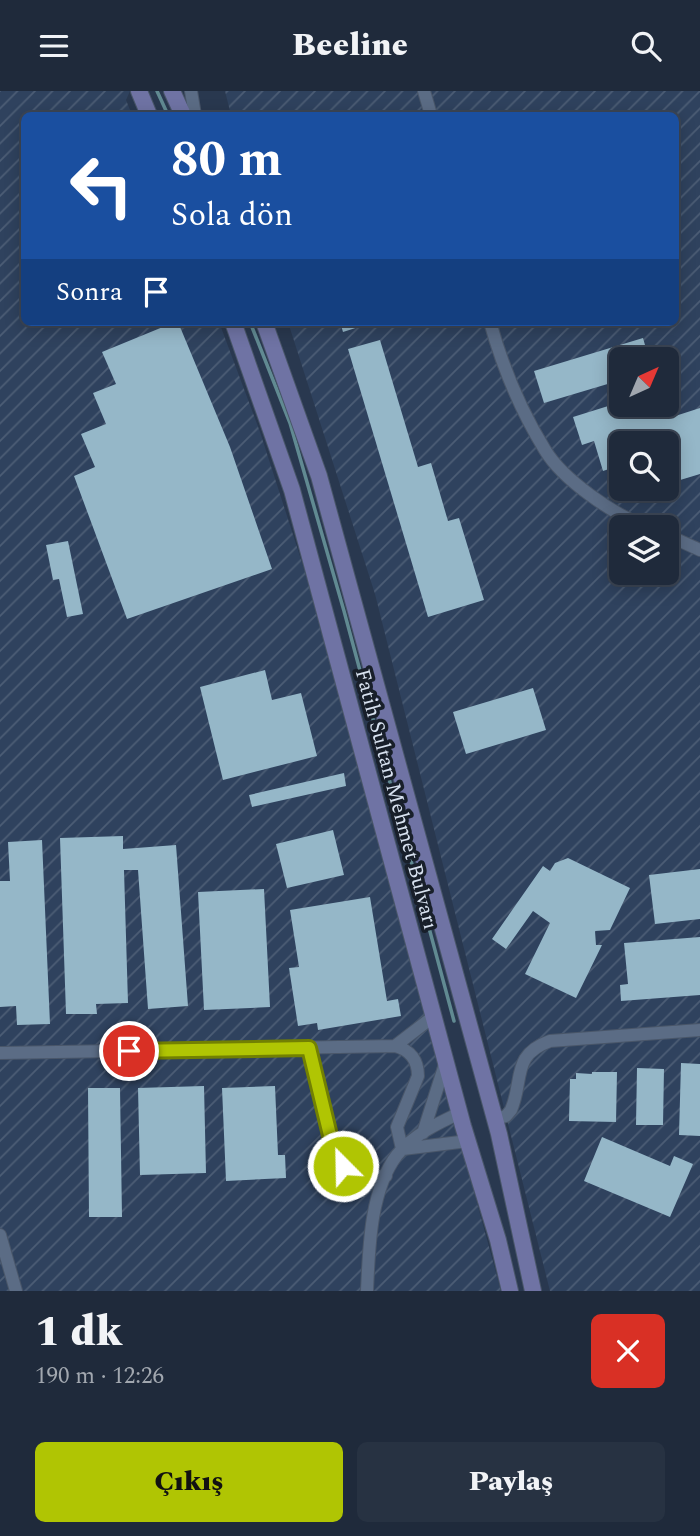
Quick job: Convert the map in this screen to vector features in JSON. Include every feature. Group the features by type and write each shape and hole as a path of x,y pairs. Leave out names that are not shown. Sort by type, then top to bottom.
{"main road":[{"path":"139,91 148,112"},
{"path":"172,91 182,112"},
{"name":"Fatih Sultan Mehmet Bulvarı","path":"234,326 292,490 510,1291"},
{"name":"Fatih Sultan Mehmet Bulvarı","path":"265,326 319,476 495,1119 533,1291"},
{"path":"460,1113 495,1119"},
{"path":"468,1141 495,1119"}],"street":[{"path":"191,91 194,112"},
{"path":"424,91 430,112"},
{"path":"491,326 501,360 546,452 585,493 622,515"},
{"path":"679,540 700,549"},
{"path":"395,1047 434,1016"},
{"path":"495,1119 506,1116 511,1110 522,1061 539,1045 550,1041 700,1030"},
{"path":"0,1053 395,1047 411,1055 418,1071 397,1128 402,1149"},
{"path":"309,1048 335,1156 343,1166 355,1173 386,1176"},
{"path":"423,1133 446,1060"},
{"path":"368,1291 369,1240 381,1185 395,1157 423,1133 460,1113"},
{"path":"402,1149 468,1141"},
{"path":"0,1235 16,1291"}],"shaded area":[{"path":"0,91 130,91 126,100 131,112 21,112 21,326 220,326 260,432 305,572 501,1291 0,1291"},
{"path":"225,91 700,91 700,1291 550,1291 375,594 289,326 679,326 679,112 230,112"}],"building":[{"path":"165,326 180,326 230,447 272,569 127,619 74,476 95,467 81,434 106,424 93,393 116,384 102,352"},
{"path":"341,326 362,326 343,332"},
{"path":"643,338 646,347 613,347"},
{"path":"380,340 418,467 431,463 448,521 459,518 484,600 428,617 348,349"},
{"path":"609,348 609,384 544,403 534,371"},
{"path":"609,406 609,417 669,418 679,417 700,408 700,474 679,480 679,431 609,431 609,469 603,471 594,441 582,445 573,417"},
{"path":"68,541 83,614 67,617 59,579 53,580 46,545"},
{"path":"265,670 272,700 301,693 317,756 223,780 200,687"},
{"path":"533,688 546,730 466,754 453,712"},
{"path":"344,773 346,786 252,807 249,795"},
{"path":"333,830 344,875 287,888 276,844"},
{"path":"123,836 123,849 176,845 188,1006 148,1009 138,870 124,870 128,1003 96,1004 97,1014 66,1014 60,838"},
{"path":"42,840 50,1024 17,1025 16,1006 0,1007 0,881 10,881 8,842"},
{"path":"568,858 630,888 610,930 595,931 596,945 602,945 576,998 525,974 550,923 533,911 506,949 492,939 543,866 550,871 555,863"},
{"path":"700,869 700,919 655,924 649,875"},
{"path":"264,889 270,1007 204,1010 198,892"},
{"path":"370,897 387,1001 398,999 401,1016 318,1030 317,1023 298,1026 289,968 299,967 290,910"},
{"path":"700,937 700,995 621,1001 620,985 628,984 624,943"},
{"path":"681,1063 700,1064 700,1136 679,1135"},
{"path":"637,1068 664,1069 663,1125 636,1125"},
{"path":"617,1072 616,1122 569,1121 570,1079 576,1079 576,1073"},
{"path":"204,1086 206,1173 140,1175 138,1088"},
{"path":"275,1086 278,1155 285,1155 286,1178 226,1181 222,1088"},
{"path":"88,1088 120,1088 122,1217 89,1217"},
{"path":"602,1137 670,1166 674,1156 693,1164 670,1217 584,1181"}],"waterway":[{"path":"157,91 167,112"},
{"path":"252,326 290,423 344,611 454,1021"}],"route":[{"path":"129,1051 309,1048 335,1156 343,1166"}]}
